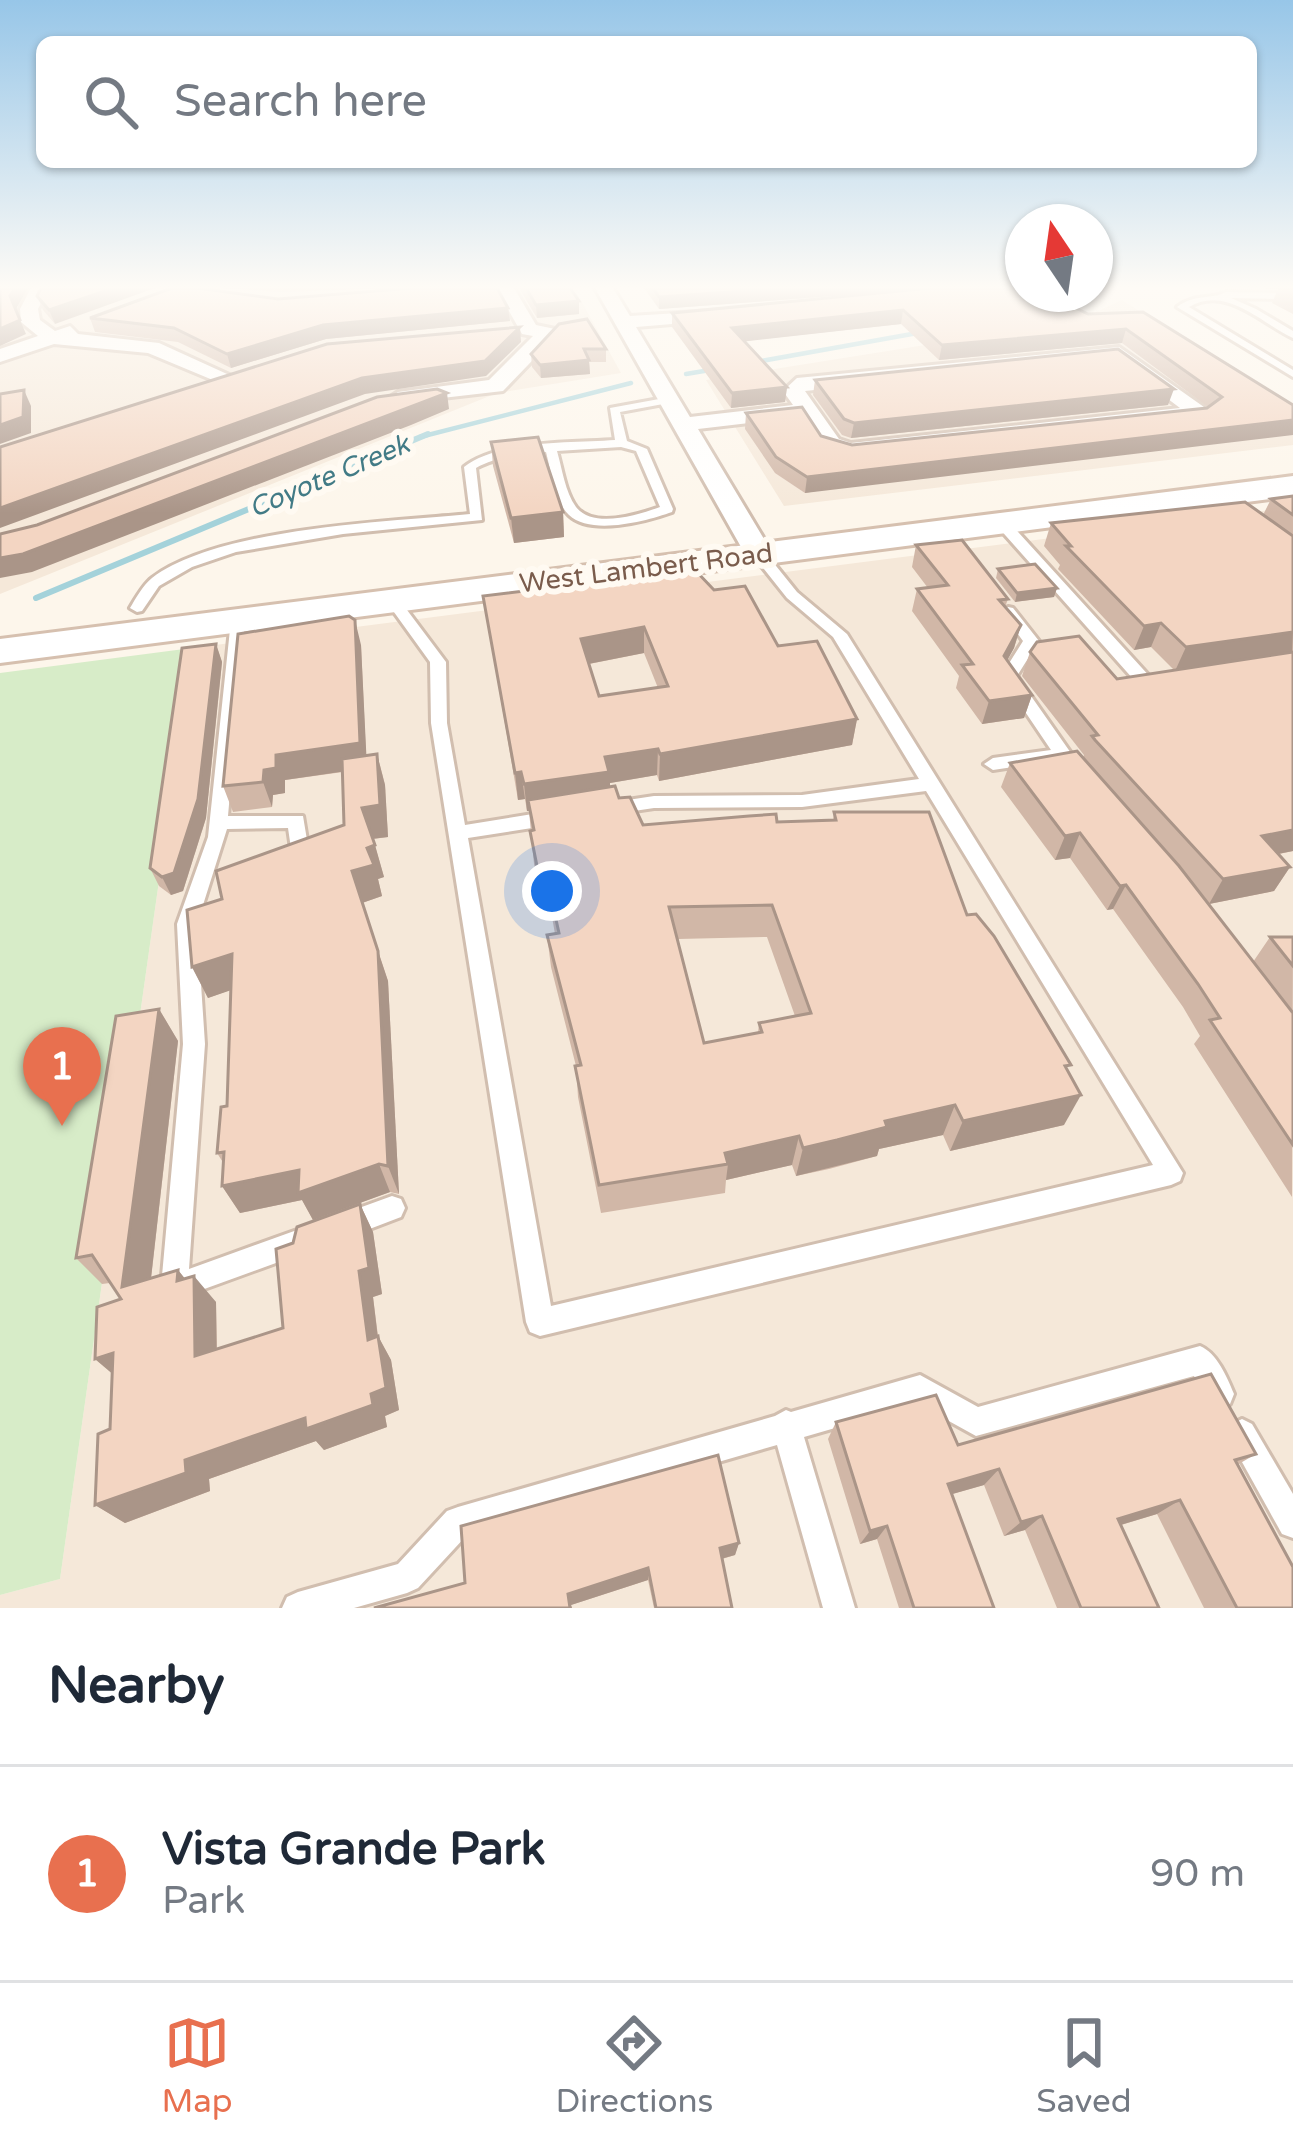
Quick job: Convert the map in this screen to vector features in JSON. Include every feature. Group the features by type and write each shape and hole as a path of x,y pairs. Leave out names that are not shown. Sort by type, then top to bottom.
{"main road":[{"name":"West Lambert Road","path":"0,651 393,601 1293,466"},
{"name":"West Lambert Road","path":"0,624 753,544 954,540 1003,524 1220,502 1293,486"}],"street":[{"path":"198,363 236,376 204,386"},
{"path":"375,403 495,386 518,363"},
{"path":"647,363 753,544"},
{"path":"1015,363 797,384 794,391 831,444 849,450 1200,412 1133,363"},
{"path":"684,424 806,411"}],"lane":[{"path":"1293,374 1278,376 1293,385"},
{"path":"622,442 614,410 670,400"},
{"path":"137,608 145,586 214,551 477,517 469,472 473,462 551,450 622,442 641,449 667,508 601,520 581,517 572,510 551,450"},
{"path":"1003,524 1148,685 1169,682"},
{"path":"393,601 438,662 439,723 540,1322 1171,1173 839,634 792,595 753,544"},
{"path":"989,586 1031,641 1009,676 1089,787"},
{"path":"238,620 206,898 187,925 194,1044 174,1287 392,1208"},
{"path":"993,764 1063,754"},
{"path":"590,812 654,802 802,801 932,784"},
{"path":"460,832 568,815"},
{"path":"218,823 297,821 301,865 280,872"},
{"path":"298,1608 407,1577 458,1522 786,1424 920,1389 976,1421 1200,1360 1293,1523"},
{"path":"786,1424 839,1608"}],"shaded area":[{"path":"0,363 615,363 621,373 497,393 0,594"},
{"path":"812,363 1221,363 1293,409 1293,445 784,506 706,380"},
{"path":"1293,507 1293,1608 0,1608 0,1595 60,1579 192,648"}],"green space":[{"path":"192,648 60,1579 0,1595 0,673"}],"building":[{"path":"267,363 470,363 362,378 0,508 0,447"},
{"path":"710,363 765,363 787,387 732,393"},
{"path":"981,363 1138,363 1174,389 854,423 844,419 815,380"},
{"path":"1174,363 1225,363 1293,405 1293,420 807,477 776,457 746,413 802,407 821,436 852,445 1207,408 1222,397"},
{"path":"437,389 447,393 23,554 0,558 0,534 37,525 377,397"},
{"path":"24,390 23,417 0,425 0,394"},
{"path":"538,437 563,512 511,518 491,442"},
{"path":"1293,496 1293,515 1271,499"},
{"path":"1245,502 1293,536 1293,632 1186,647 1161,623 1144,626 1066,546 1071,546 1051,523"},
{"path":"962,540 1008,599 999,600 1021,625 1004,656 1032,695 989,701 962,665 973,664 917,589 948,585 916,545"},
{"path":"1035,564 1057,588 1017,593 998,569"},
{"path":"695,570 714,590 745,586 778,646 817,641 857,719 660,754 658,749 605,757 609,772 524,784 521,772 515,773 483,596","holes":["644,627 668,686 599,696 581,639"]},
{"path":"349,616 355,620 360,743 276,755 276,768 264,770 263,782 223,786 238,634"},
{"path":"1079,636 1117,679 1293,652 1293,830 1262,836 1290,867 1223,879 1095,740 1092,736 1098,735 1030,652 1037,642"},
{"path":"216,644 198,799 174,873 162,877 150,868 182,648"},
{"path":"1077,751 1179,866 1293,1013 1293,1145 1210,1020 1220,1018 1126,885 1120,886 1080,833 1065,836 1010,763"},
{"path":"377,754 380,805 362,808 375,845 367,848 374,865 352,871 378,951 388,1166 379,1164 298,1193 299,1170 222,1186 224,1152 217,1153 221,1107 227,1106 232,954 192,967 187,910 222,899 216,871 344,825 342,759"},
{"path":"615,786 619,798 630,797 643,825 776,814 777,822 836,820 834,812 929,812 967,915 976,914 994,936 1071,1065 1065,1066 1081,1095 963,1121 955,1105 885,1121 887,1127 803,1148 799,1136 725,1153 728,1164 599,1185 575,1066 581,1065 547,935 559,933 548,884 541,886 528,800","holes":["772,905 811,1013 759,1023 762,1032 704,1043 669,907"]},
{"path":"1270,937 1293,937 1293,966"},
{"path":"159,1009 122,1287 178,1270 177,1281 194,1276 195,1356 283,1328 276,1249 293,1243 297,1227 360,1204 369,1268 359,1271 368,1340 378,1336 386,1388 371,1394 373,1405 306,1429 305,1418 185,1460 186,1473 95,1505 98,1434 110,1429 113,1353 95,1359 97,1307 121,1299 92,1255 76,1258 116,1016"},
{"path":"1211,1374 1256,1454 1235,1460 1293,1567 1293,1608 1237,1608 1180,1500 1118,1519 1159,1608 1081,1608 1042,1516 1021,1522 999,1469 948,1484 994,1608 914,1608 887,1526 870,1531 836,1422 936,1395 958,1445"},
{"path":"718,1455 739,1543 720,1548 732,1608 656,1608 648,1568 568,1594 570,1608 374,1608 465,1583 461,1526"}],"waterway":[{"name":"Coyote Creek","path":"686,374 716,369"},
{"name":"Coyote Creek","path":"422,436 631,383"},
{"name":"Coyote Creek","path":"422,436 428,434"},
{"name":"Coyote Creek","path":"36,598 422,436"}],"place":[{"name":"Vista Grande Park","path":"62,1126"}]}
